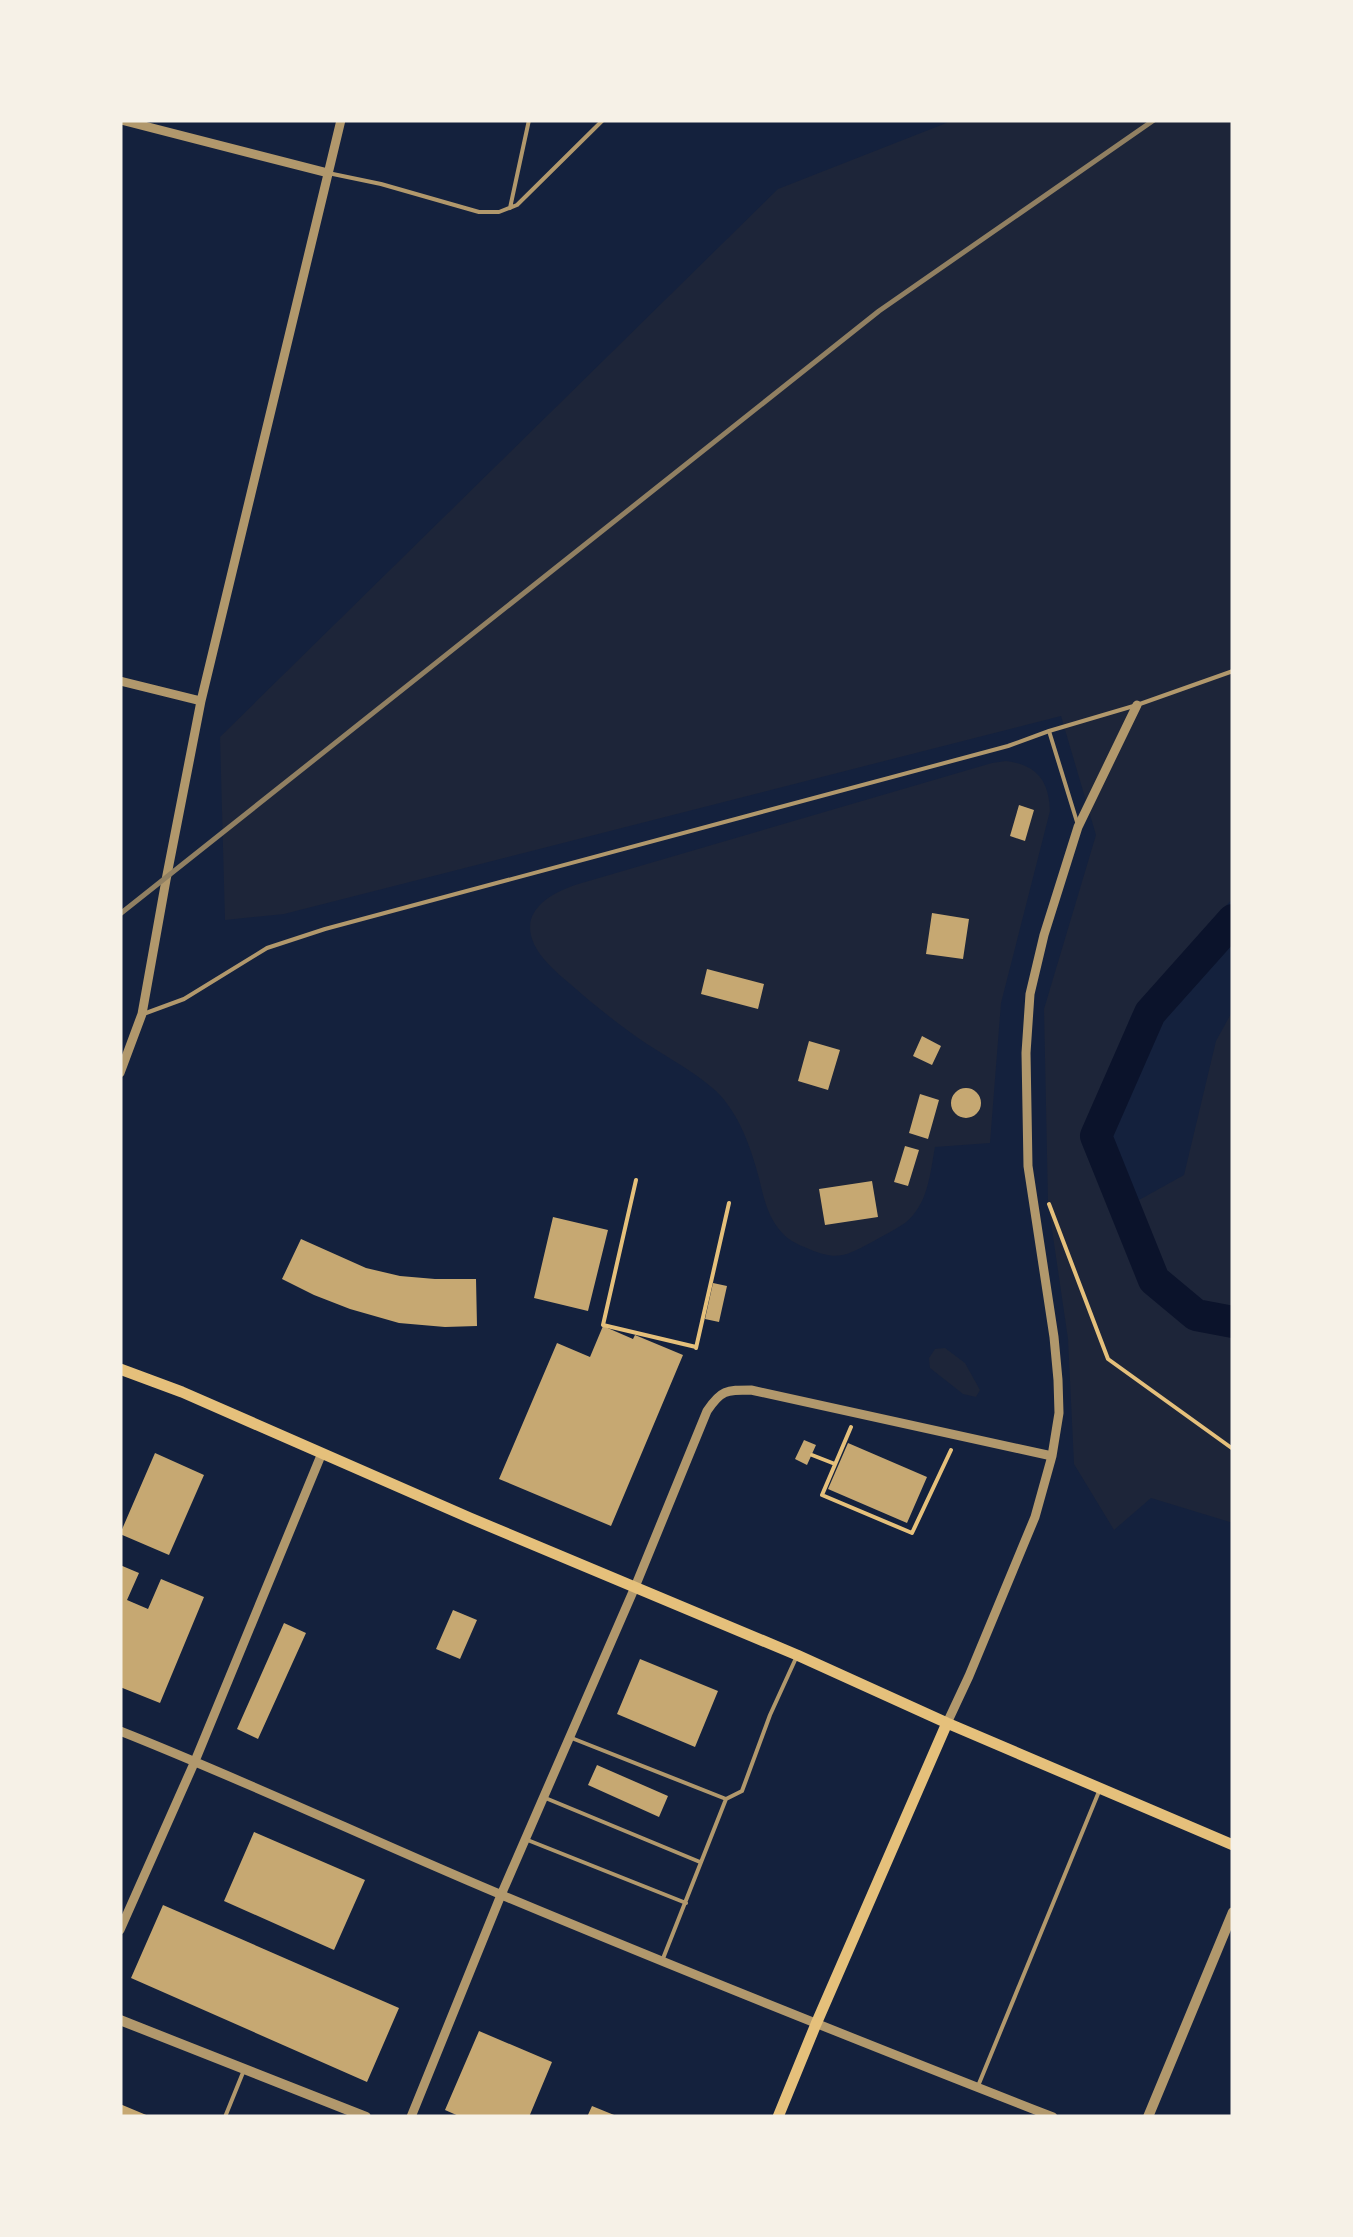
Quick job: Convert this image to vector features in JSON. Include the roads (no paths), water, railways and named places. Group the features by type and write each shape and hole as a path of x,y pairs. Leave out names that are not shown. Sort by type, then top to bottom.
{"main road":[{"path":"120,1369 797,1655 1233,1846"},
{"path":"778,2117 947,1723"}],"street":[{"path":"122,120 328,173"},
{"path":"120,1073 142,1014 201,701 341,120"},
{"path":"120,681 201,701"},
{"path":"947,1723 1035,1516 1052,1456 1059,1413 1058,1380 1028,1166 1026,1054 1030,994 1078,827 1136,705"},
{"path":"411,2117 501,1895 707,1411 718,1395 730,1390 751,1390 1052,1456"},
{"path":"120,1930 195,1761 322,1454"},
{"path":"120,1731 501,1895 1053,2117"},
{"path":"1148,2117 1233,1912"},
{"path":"120,2020 366,2117"}],"lane":[{"path":"510,208 529,120"},
{"path":"328,173 479,212 499,212 517,205 604,120"},
{"path":"142,1014 184,999 266,948 325,929 988,752 1233,671"},
{"path":"1049,731 1078,827"},
{"path":"662,1961 726,1800 742,1791 797,1655"},
{"path":"569,1737 726,1800"},
{"path":"977,2088 1100,1789"},
{"path":"543,1797 702,1863"},
{"path":"525,1840 686,1902"},
{"path":"226,2117 244,2070"}],"waterway":[{"path":"1233,920 1150,1013 1096,1136 1154,1280 1196,1315 1233,1322"}],"railway":[{"path":"120,914 879,311 1154,120"}]}
